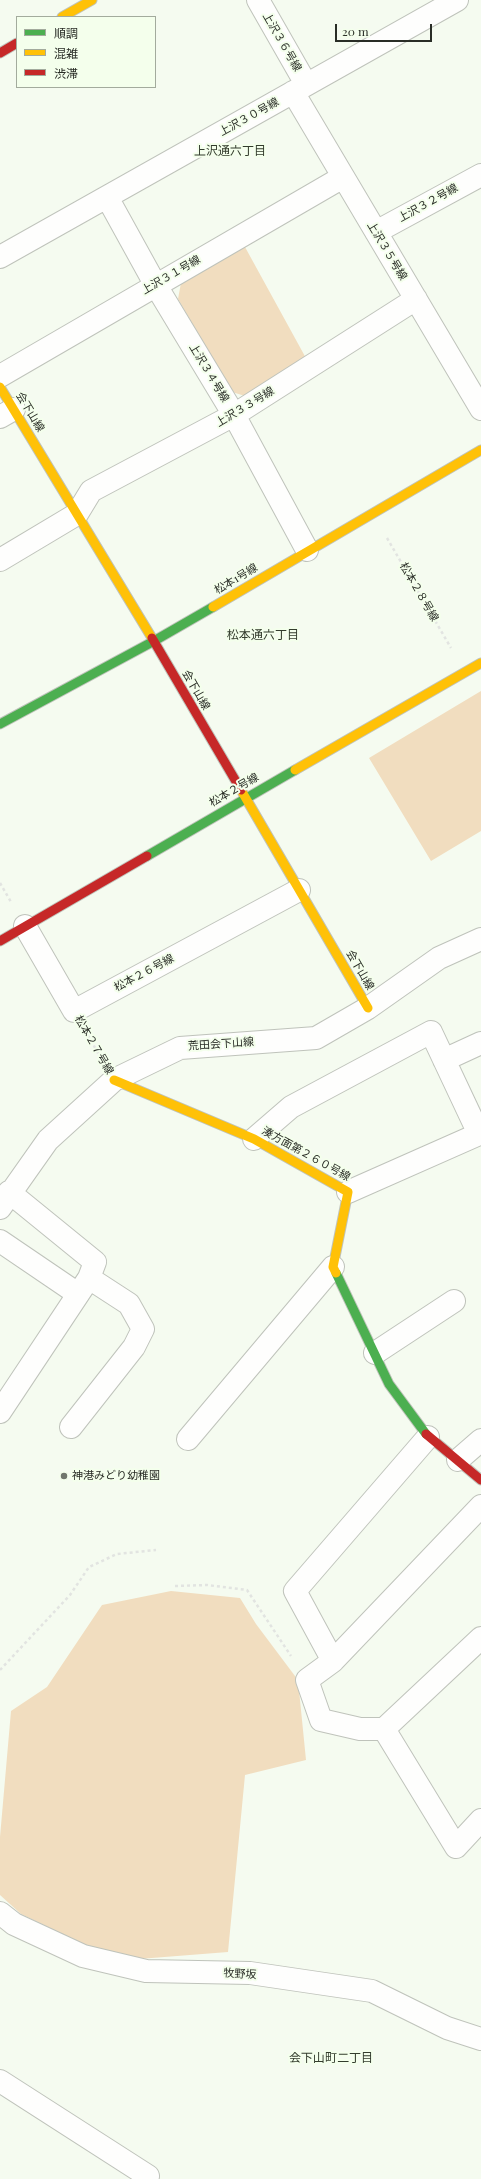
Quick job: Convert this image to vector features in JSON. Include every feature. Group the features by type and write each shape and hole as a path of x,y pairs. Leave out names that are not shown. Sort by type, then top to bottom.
{"street":[{"path":"64,16 92,0"},
{"name":"上沢３６号線","path":"258,0 299,88"},
{"name":"上沢３０号線","path":"0,257 457,0"},
{"path":"0,53 16,44"},
{"name":"上沢３５号線","path":"299,88 343,177 481,409"},
{"name":"上沢３２号線","path":"376,232 481,175"},
{"name":"上沢３１号線","path":"0,376 155,284 343,177"},
{"name":"上沢３４号線","path":"107,197 155,284 234,415 308,550"},
{"name":"上沢３３号線","path":"78,514 91,491 234,415 416,300"},
{"name":"会下山線","path":"0,387 7,413 78,514 368,1008"},
{"name":"松本1号線","path":"0,724 154,642 372,512 481,450"},
{"path":"0,560 78,514"},
{"name":"松本２号線","path":"0,941 245,798 481,663"},
{"name":"松本２６号線","path":"74,1011 299,890"},
{"path":"25,926 74,1011"},
{"name":"荒田会下山線","path":"5,1200 48,1140 114,1080 180,1048 316,1038 368,1008 439,958 481,939"},
{"path":"254,1138 291,1107 431,1032 479,1134 348,1192"},
{"path":"444,1060 481,1043"},
{"name":"湊方面第２６０号線","path":"114,1080 254,1138 348,1192 333,1267"},
{"path":"0,1412 84,1286 95,1262 5,1200"},
{"path":"0,1241 84,1286 129,1304 143,1329 134,1347 71,1428"},
{"path":"188,1439 333,1267 390,1384 428,1437 481,1480"},
{"path":"374,1353 454,1301"},
{"path":"333,1661 295,1591 428,1437"},
{"path":"458,1460 481,1440"},
{"path":"481,1506 333,1661 307,1680 321,1720 360,1728 384,1729 481,1638"},
{"path":"384,1729 456,1847 481,1820"},
{"name":"牧野坂","path":"0,1913 14,1924 83,1956 146,1971 250,1973 372,1991 447,2028 481,2039"},
{"path":"0,2081 148,2176 146,2179"}],"path":[{"name":"松本２８号線","path":"372,512 465,672"},
{"name":"松本２７号線","path":"74,1011 114,1080"},
{"path":"0,1670 70,1595 89,1567 117,1554 156,1550"},
{"path":"175,1586 207,1585 247,1590 307,1680"}],"shaded area":[{"path":"245,247 307,360 245,396 232,392 178,299 181,283"},
{"path":"481,691 481,831 431,861 369,758"},
{"path":"171,1591 240,1598 256,1624 298,1680 306,1760 245,1775 228,1952 139,1959 83,1944 21,1914 0,1895 0,1837 11,1711 47,1687 102,1605"}],"traffic: fast":[{"path":"0,724 154,641 213,607"},
{"path":"147,856 295,770"},
{"path":"336,1273 389,1384 426,1434"}],"traffic: slow":[{"path":"64,16 92,0"},
{"path":"0,387 152,638"},
{"path":"213,607 481,450"},
{"path":"295,770 481,663"},
{"path":"241,790 368,1008"},
{"path":"114,1080 254,1139 348,1192 333,1267 336,1273"}],"traffic: jam":[{"path":"0,53 16,44"},
{"path":"152,638 241,790"},
{"path":"0,941 147,856"},
{"path":"426,1434 481,1480"}],"place":[{"name":"神港みどり幼稚園","path":"64,1476"}],"district":[{"name":"上沢通六丁目","path":"230,151"},
{"name":"松本通六丁目","path":"263,635"},
{"name":"会下山町二丁目","path":"331,2058"}]}
